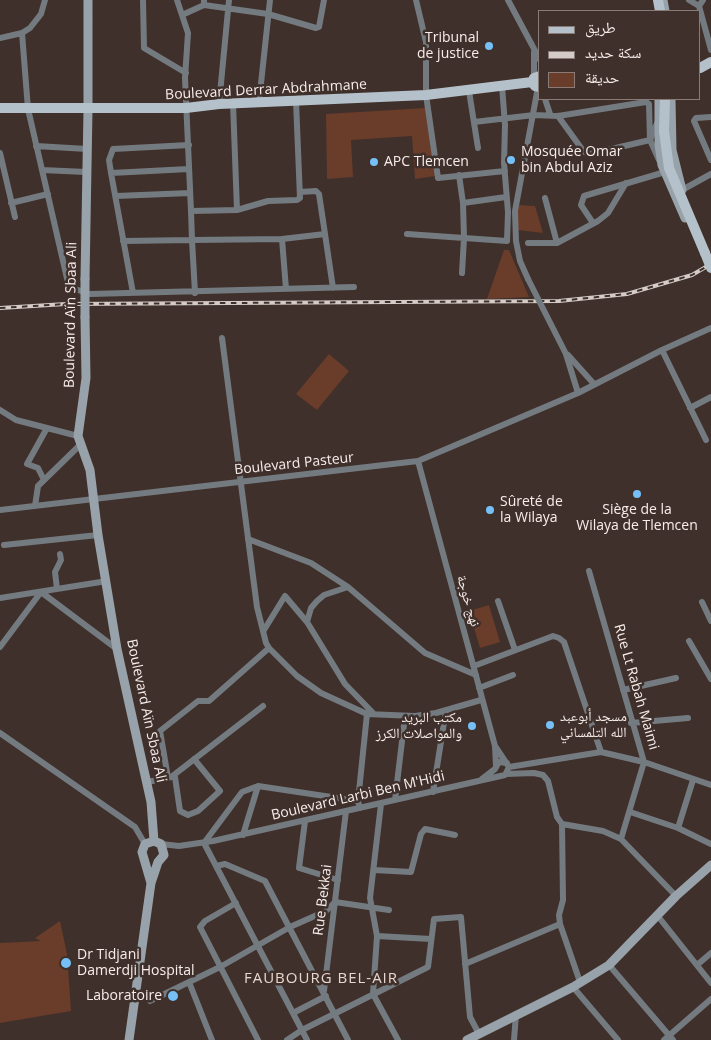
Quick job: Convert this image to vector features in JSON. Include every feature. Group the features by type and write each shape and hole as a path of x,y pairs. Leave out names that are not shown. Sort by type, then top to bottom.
{"main road":[{"name":"Boulevard Aïn Sbaa Ali","path":"88,0 85,279 86,378 80,440 90,470 92,498 118,649 147,782 153,843"},
{"name":"Boulevard Derrar Abdrahmane","path":"0,108 88,110 186,108 233,103 426,95 537,82"},
{"path":"665,101 658,121 664,168 688,225 706,249 711,268"},
{"path":"665,101 670,136 682,190 699,239"},
{"path":"665,101 664,142 669,168 699,239"},
{"path":"129,1040 151,884 161,858 153,843 142,852 151,884"},
{"path":"146,861 152,863 161,858"},
{"path":"467,1040 577,985 610,965 676,896 711,865"}],"street":[{"path":"0,38 22,33 36,22 45,6 45,0"},
{"path":"144,0 144,48 186,73"},
{"path":"177,0 188,34 186,108 195,292"},
{"path":"219,104 229,0"},
{"path":"259,102 270,0"},
{"path":"182,15 204,3 228,9 268,14 318,28 324,0"},
{"path":"416,0 426,42 426,95 438,178 505,171"},
{"path":"508,0 538,57"},
{"path":"689,0 701,3 711,48"},
{"path":"22,33 28,109 69,287 90,294 354,287"},
{"path":"534,51 537,82 534,115 515,211 517,248 520,261 528,279 566,354 578,393"},
{"path":"407,234 507,241 508,212 502,86"},
{"path":"469,91 478,148"},
{"path":"545,100 550,114"},
{"path":"191,211 236,210 268,201 297,200 300,198 296,101"},
{"path":"474,122 534,115 550,114 558,116 648,102 650,140 664,168 626,184 584,196 581,205 593,223"},
{"path":"233,103 236,210"},
{"path":"558,116 584,152 590,154 650,140"},
{"path":"711,117 696,118 694,121 711,160"},
{"path":"650,140 658,121"},
{"path":"133,293 109,160 113,149 189,145"},
{"path":"36,146 87,149"},
{"path":"0,153 15,217"},
{"path":"112,173 189,169"},
{"path":"42,170 86,172"},
{"path":"682,190 711,174"},
{"path":"459,175 463,203 464,238 462,272"},
{"path":"528,243 557,243 593,223 608,213 626,184"},
{"path":"300,192 316,191 319,194 333,288"},
{"path":"116,196 190,193"},
{"path":"11,202 48,194"},
{"path":"463,203 506,197"},
{"path":"545,198 557,243"},
{"path":"123,241 282,240 325,234"},
{"path":"282,240 286,290"},
{"name":"Boulevard Pasteur","path":"0,510 418,461 578,393 710,328"},
{"path":"222,338 257,607 269,648 297,676 321,693 371,714 405,716 446,710 482,700"},
{"path":"662,350 706,440"},
{"path":"566,354 594,384"},
{"path":"690,408 711,397"},
{"path":"0,410 16,420 47,428 80,440 38,486 35,506"},
{"path":"44,480 38,468 27,464 47,428"},
{"name":"نهج خوجة","path":"418,461 495,746 496,767"},
{"path":"4,545 98,535"},
{"path":"248,539 311,563 348,587 424,653 476,675"},
{"path":"57,589 55,572 61,560 60,554"},
{"name":"Rue Lt Rabah Maimi","path":"588,571 631,723 644,762 621,839"},
{"path":"0,598 107,581"},
{"path":"307,622 311,608 324,595 348,587"},
{"path":"40,592 118,649"},
{"path":"0,647 40,592"},
{"path":"264,630 285,596 307,622 344,684 371,714"},
{"path":"498,601 515,650"},
{"path":"702,602 711,621"},
{"path":"474,666 554,636 564,642 601,752"},
{"path":"689,641 711,679"},
{"path":"194,759 220,791 198,811 188,815 180,811 160,730 198,700 208,701 269,648"},
{"path":"479,688 513,675"},
{"path":"623,690 676,678"},
{"path":"147,782 171,777 262,706"},
{"path":"433,792 446,710"},
{"path":"360,808 358,801 371,714"},
{"path":"395,800 405,716"},
{"path":"631,723 688,718"},
{"path":"0,733 135,827 153,843"},
{"name":"نهج خوجة","path":"495,746 508,765"},
{"path":"479,781 501,761 508,765 601,752 644,762 711,786"},
{"path":"496,767 497,773 505,775 508,765"},
{"name":"Boulevard Larbi Ben M'Hidi","path":"153,843 182,845 204,843 505,775 534,773 543,775 548,781 557,817 562,824"},
{"path":"678,828 694,780"},
{"path":"307,1040 258,943 204,843 242,792 258,786 358,801"},
{"path":"243,835 258,786"},
{"path":"381,804 370,898 374,907 377,936 373,994 398,1040"},
{"name":"Rue Bekkai","path":"325,994 346,811"},
{"path":"630,812 678,828 711,844"},
{"path":"305,821 299,868 338,880"},
{"path":"618,1040 577,985 560,924 559,915 563,900 562,824 609,833 621,839 676,896"},
{"path":"374,870 411,872 421,834 425,829 455,834"},
{"path":"161,858 182,845"},
{"path":"216,866 225,864 265,881 348,1040"},
{"path":"236,902 205,921 200,927 258,1040"},
{"path":"150,1001 220,967 258,943 326,911 335,902 389,910"},
{"path":"657,915 711,983"},
{"path":"287,1040 302,1030 428,967 434,919 461,917 470,1017 479,1034"},
{"path":"465,964 560,924"},
{"path":"377,936 431,939"},
{"path":"697,965 711,953"},
{"path":"610,965 669,1038 711,999"},
{"path":"189,982 212,1040"},
{"path":"293,1013 325,994"},
{"path":"514,1040 516,1014"}],"green space":[{"path":"425,108 435,176 415,179 412,136 351,140 353,177 327,179 326,114"},
{"path":"518,205 535,206 543,233 518,230"},
{"path":"504,250 509,250 529,297 487,299"},
{"path":"329,354 349,371 317,410 296,394"},
{"path":"489,605 500,642 480,648 469,611"},
{"path":"60,921 67,954 71,1011 0,1023 0,943 41,941 35,938"}],"railway":[{"path":"0,308 66,304 559,301 627,294 692,275 711,264"}],"place":[{"name":"Tribunal de justice","path":"489,46"},
{"name":"Mosquée Omar bin Abdul Aziz","path":"511,160"},
{"name":"APC Tlemcen","path":"374,162"},
{"name":"Siège de la Wilaya de Tlemcen","path":"637,494"},
{"name":"Sûreté de la Wilaya","path":"490,510"},
{"name":"مسجد أبوعبد الله التلمساني","path":"550,725"},
{"name":"مكتب البريد والمواصلات الكرز","path":"472,726"},
{"name":"Dr Tidjani Damerdji Hospital","path":"66,963"},
{"name":"Laboratoire","path":"173,996"}],"district":[{"name":"FAUBOURG BEL-AIR","path":"321,979"}]}
